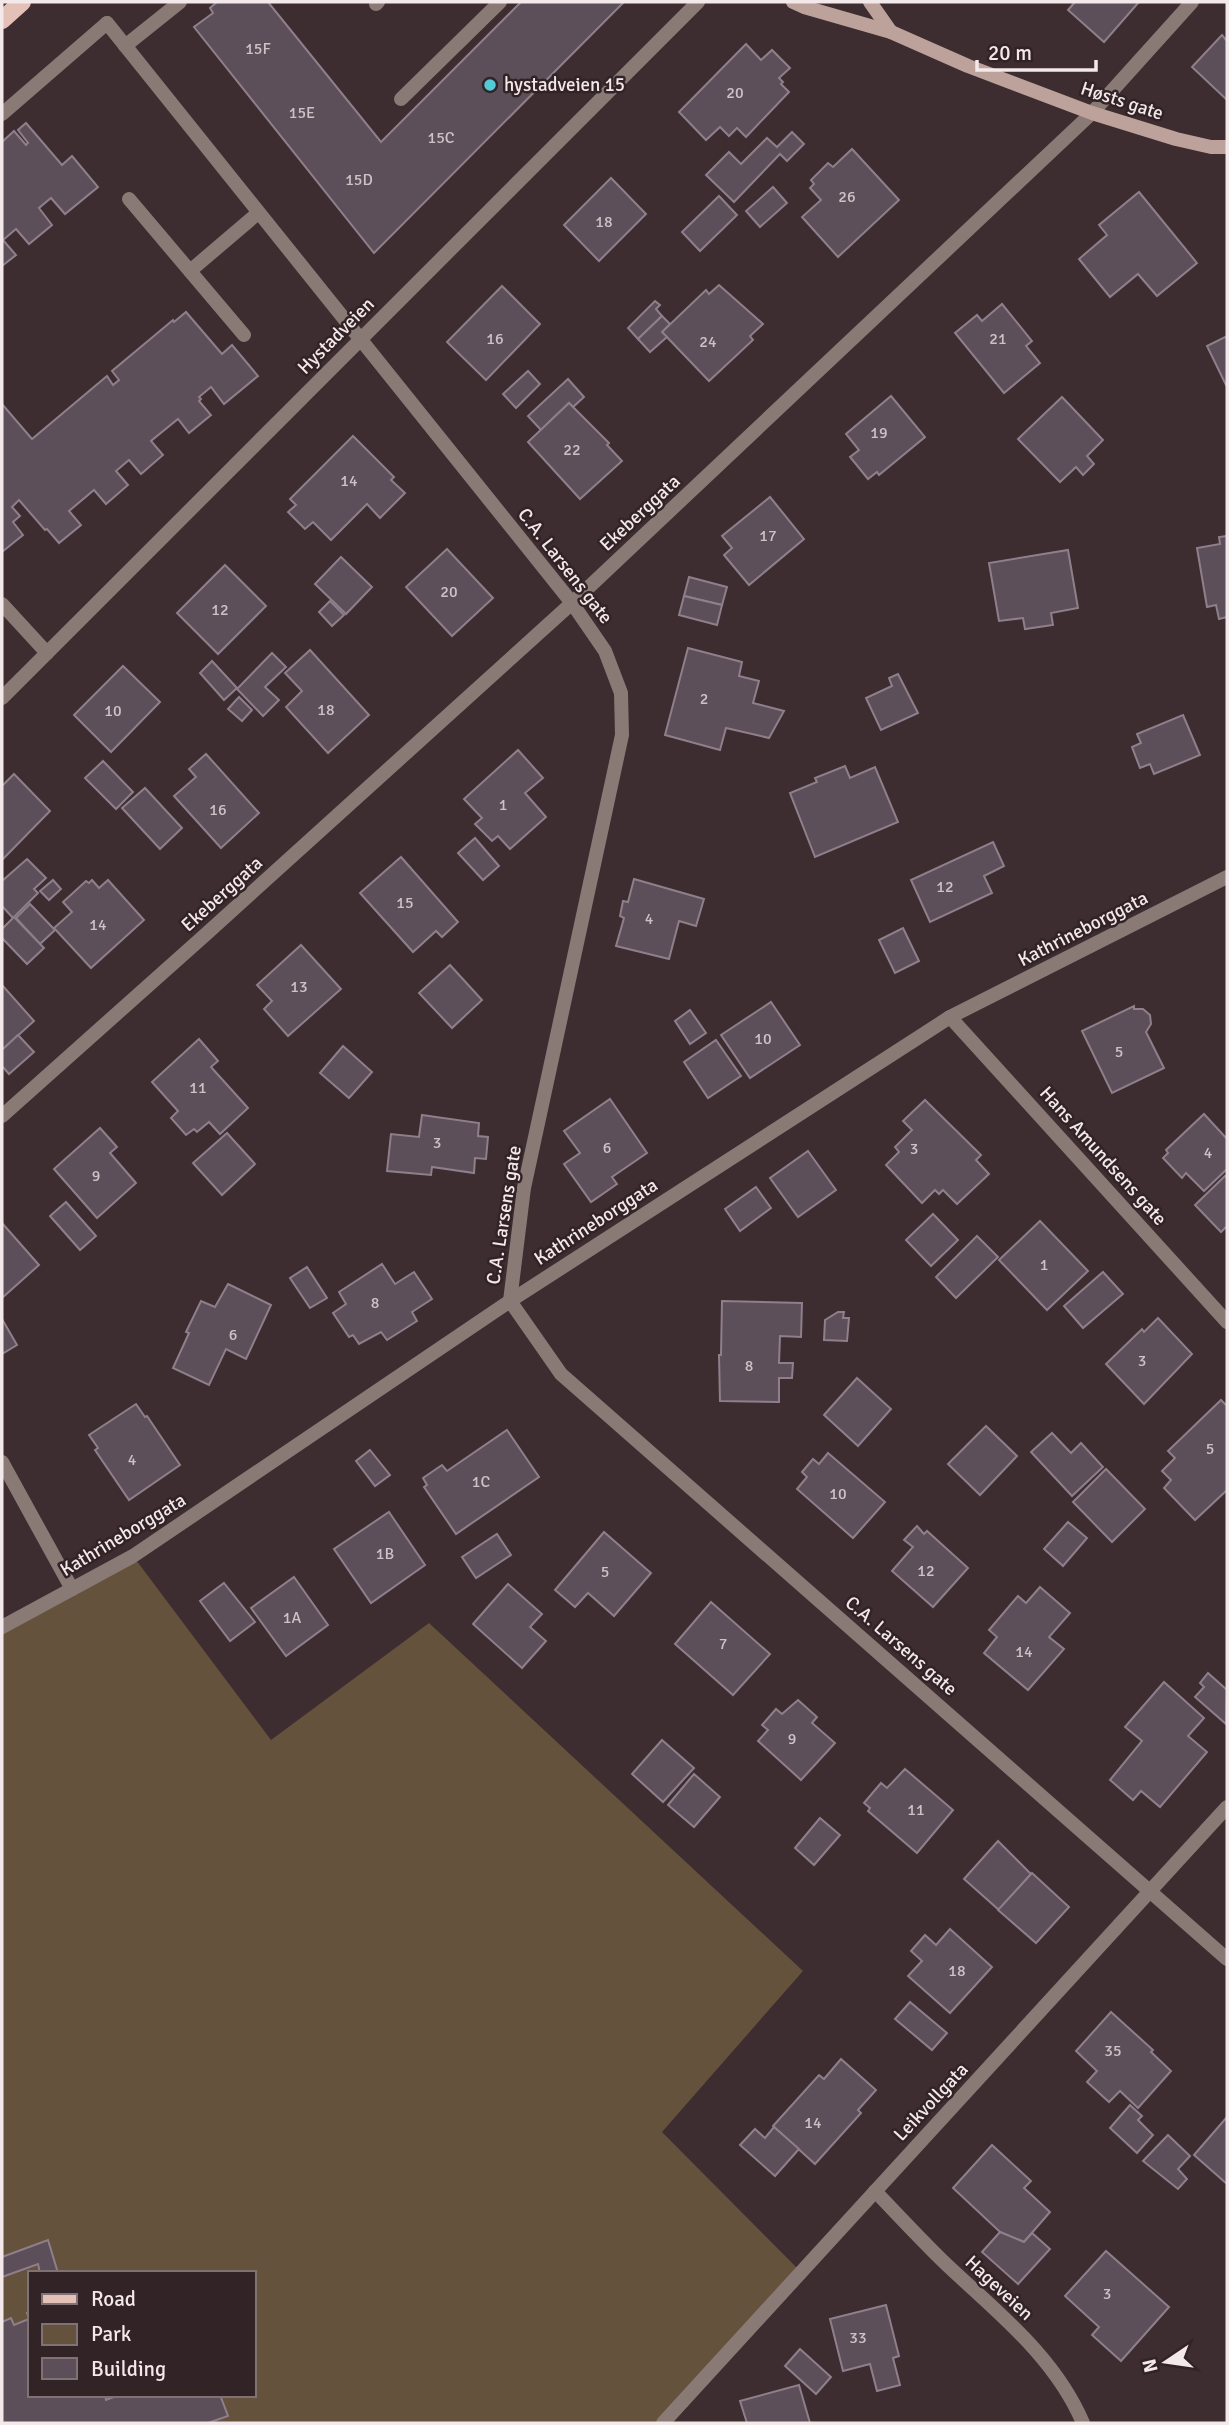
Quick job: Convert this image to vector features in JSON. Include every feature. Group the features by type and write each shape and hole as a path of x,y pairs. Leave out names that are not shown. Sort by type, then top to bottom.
{"main road":[{"path":"2,20 22,2"},
{"name":"Høsts gate","path":"793,2 891,32 968,66 1092,113 1211,148 1227,147"},
{"path":"870,2 891,32"}],"street":[{"path":"125,46 180,2"},
{"path":"401,99 499,2"},
{"name":"Hystadveien","path":"2,698 698,2"},
{"name":"Ekeberggata","path":"2,1116 572,603 1092,113 1192,2"},
{"name":"C.A. Larsens gate","path":"2,114 107,23 572,603 605,651 621,693 622,735 524,1188 510,1301 561,1374 1227,1959"},
{"path":"129,198 244,335"},
{"path":"190,271 258,213"},
{"path":"2,604 47,653"},
{"name":"Kathrineborggata","path":"2,1627 133,1556 510,1301 950,1017 1227,877"},
{"name":"Hans Amundsens gate","path":"950,1017 1227,1322"},
{"path":"2,1462 72,1589"},
{"name":"Leikvollgata","path":"663,2423 1227,1807"},
{"name":"Hageveien","path":"875,2191 914,2233 1011,2324 1047,2363 1064,2387 1083,2423"}],"green space":[{"path":"133,1556 271,1740 429,1623 803,1971 662,2132 801,2272 663,2423 2,2423 2,1621"}],"building":[{"name":"hystadveien 15","path":"217,2 268,2 381,142 521,2 624,2 374,253 194,27 213,13 210,8"},
{"path":"1075,2 1139,2 1104,42 1068,10"},
{"path":"1222,35 1227,41 1227,100 1192,67"},
{"path":"746,44 761,60 772,50 790,68 779,78 789,92 746,137 737,128 729,136 720,127 706,140 679,112"},
{"path":"26,123 62,165 72,156 98,187 65,214 51,198 39,208 52,225 29,244 16,229 3,240 16,255 2,266 2,142 14,131 26,145 28,143 18,130"},
{"path":"792,132 804,144 787,161 780,154 734,202 706,175 729,152 741,164 767,138 777,147"},
{"path":"852,149 899,200 838,257 802,217 821,200 810,188 814,184 811,180 828,163 833,167"},
{"path":"611,178 646,214 599,261 564,225"},
{"path":"773,187 787,203 760,227 746,211"},
{"path":"1139,192 1197,263 1157,296 1138,274 1110,297 1079,259 1107,235 1099,225"},
{"path":"719,196 737,215 700,251 682,232"},
{"path":"719,285 763,324 750,336 753,340 709,381 662,332 706,290 709,294"},
{"path":"502,286 540,324 486,380 447,342"},
{"path":"655,301 660,305 656,309 662,316 638,339 628,328"},
{"path":"1002,304 1032,341 1026,346 1040,363 1004,393 955,333 977,315 982,321"},
{"path":"186,312 222,354 232,345 258,376 224,404 211,387 199,397 199,401 211,415 189,433 178,419 151,441 163,455 141,474 129,460 116,471 128,485 106,504 94,490 69,511 81,525 59,543 19,500 12,507 20,516 13,522 23,535 2,552 2,404 32,439 107,376 113,385 119,380 112,371"},
{"path":"662,316 670,324 662,332 667,337 650,352 638,339"},
{"path":"1227,336 1227,384 1226,385 1207,346"},
{"path":"528,371 540,384 516,408 503,394"},
{"path":"568,379 584,397 573,407 569,403 541,430 528,416"},
{"path":"891,396 925,437 879,475 877,472 868,479 850,457 859,450 846,434"},
{"path":"1062,397 1103,440 1087,456 1094,464 1083,475 1076,467 1060,482 1018,439"},
{"path":"569,403 609,443 607,445 622,461 580,499 528,442"},
{"path":"353,436 394,477 391,480 405,493 380,518 367,504 331,540 313,522 305,529 288,512 296,505 290,499"},
{"path":"770,497 804,539 749,585 724,555 732,548 722,536"},
{"path":"1227,536 1227,617 1219,619 1216,605 1207,607 1197,548 1220,544 1219,537"},
{"path":"447,549 493,598 452,636 406,587"},
{"path":"1068,550 1078,608 1051,613 1053,625 1025,629 1023,618 999,621 989,563"},
{"path":"341,557 372,587 346,614 315,584"},
{"path":"225,565 266,606 218,654 177,613"},
{"path":"689,577 727,587 722,605 684,596"},
{"path":"684,596 722,605 717,625 679,615"},
{"path":"330,601 344,615 332,626 319,612"},
{"path":"688,648 742,662 739,676 759,681 753,703 784,711 769,738 726,728 720,750 665,735"},
{"path":"310,650 369,715 328,753 286,707 302,691 285,673"},
{"path":"272,653 286,667 265,687 279,700 263,716 237,689"},
{"path":"212,661 237,688 224,700 200,673"},
{"path":"123,666 160,702 111,752 74,715"},
{"path":"898,674 918,713 881,730 866,698 892,686 889,678"},
{"path":"239,697 252,710 242,721 228,709"},
{"path":"1183,715 1200,755 1154,774 1150,764 1140,768 1132,747 1141,743 1137,734"},
{"path":"518,750 543,778 525,793 546,817 510,849 498,836 492,841 475,824 482,818 464,799"},
{"path":"206,754 259,813 221,848 174,796 196,777 189,769"},
{"path":"103,761 133,792 116,809 85,778"},
{"path":"845,766 850,778 875,767 898,822 815,857 790,793 817,782 815,778"},
{"path":"14,774 50,811 2,860 2,786"},
{"path":"145,788 182,828 160,849 122,808"},
{"path":"475,838 499,866 483,880 458,853"},
{"path":"993,842 1004,866 984,876 992,893 930,922 911,880"},
{"path":"401,857 458,922 442,937 436,931 413,952 360,893"},
{"path":"27,859 46,878 34,889 38,893 13,918 2,906 2,881"},
{"path":"634,879 704,899 696,926 679,921 669,959 616,946 624,918 620,916 623,901 628,902"},
{"path":"53,880 61,889 49,900 40,891"},
{"path":"92,880 99,888 108,880 144,920 91,968 54,928 72,912 63,902 86,881 89,883"},
{"path":"30,904 55,930 40,944 16,918"},
{"path":"14,917 44,948 27,964 2,938 2,929"},
{"path":"903,928 919,961 895,973 879,940"},
{"path":"301,945 341,989 288,1036 264,1009 272,1001 257,985"},
{"path":"450,965 482,1000 452,1028 419,993"},
{"path":"2,985 34,1021 2,1050"},
{"path":"771,1002 800,1045 750,1078 721,1035"},
{"path":"1134,1006 1134,1009 1143,1009 1150,1015 1151,1024 1146,1032 1164,1068 1112,1093 1082,1031"},
{"path":"690,1010 706,1033 690,1044 675,1021"},
{"path":"18,1035 34,1052 9,1074 2,1066 2,1050"},
{"path":"199,1039 218,1061 211,1067 248,1108 220,1134 209,1122 197,1132 194,1129 186,1135 171,1118 178,1111 152,1082"},
{"path":"716,1040 741,1076 708,1098 684,1062"},
{"path":"343,1046 372,1072 349,1098 320,1073"},
{"path":"610,1099 647,1153 612,1177 617,1184 591,1202 564,1164 580,1153 564,1131"},
{"path":"925,1100 981,1155 976,1160 989,1174 957,1204 943,1190 939,1194 935,1190 922,1203 886,1165 899,1152 895,1147 912,1130 903,1121"},
{"path":"1204,1114 1227,1139 1227,1169 1204,1191 1186,1173 1182,1178 1163,1158 1168,1153 1166,1150"},
{"path":"422,1115 479,1123 478,1136 488,1137 486,1159 475,1158 474,1173 432,1167 431,1175 387,1171 391,1134 419,1137"},
{"path":"100,1128 117,1147 110,1153 136,1183 97,1218 54,1169"},
{"path":"227,1133 255,1164 222,1195 193,1163"},
{"path":"808,1151 836,1190 798,1217 770,1178"},
{"path":"1225,1176 1227,1226 1221,1232 1195,1205"},
{"path":"756,1187 771,1208 740,1231 725,1209"},
{"path":"66,1202 96,1236 80,1250 50,1216"},
{"path":"933,1214 958,1240 931,1266 906,1240"},
{"path":"1040,1221 1088,1271 1047,1310 999,1260"},
{"path":"2,1223 39,1265 2,1298"},
{"path":"977,1236 998,1257 956,1298 936,1277"},
{"path":"382,1264 395,1284 414,1272 432,1299 412,1312 417,1321 387,1340 381,1332 359,1344 353,1335 349,1337 333,1313 346,1304 339,1292"},
{"path":"307,1267 327,1298 310,1308 290,1278"},
{"path":"1103,1272 1123,1294 1083,1328 1064,1306"},
{"path":"228,1284 271,1305 246,1359 226,1349 209,1385 173,1368 201,1301 215,1307"},
{"path":"722,1301 802,1303 801,1337 780,1336 779,1363 793,1363 792,1378 779,1378 779,1402 720,1401"},
{"path":"838,1312 844,1312 843,1318 849,1318 847,1341 824,1340 825,1320"},
{"path":"1158,1318 1192,1354 1144,1404 1106,1364 1142,1329 1144,1332"},
{"path":"2,1319 17,1345 2,1354"},
{"path":"857,1378 891,1409 858,1446 824,1415"},
{"path":"1221,1400 1227,1406 1227,1490 1195,1520 1164,1488 1171,1480 1162,1471 1175,1458 1168,1451"},
{"path":"136,1404 180,1465 129,1500 95,1450 98,1448 89,1435"},
{"path":"986,1426 1017,1456 980,1495 948,1464"},
{"path":"507,1430 539,1477 456,1534 424,1487 427,1485 423,1478 442,1465 447,1471"},
{"path":"1052,1433 1071,1453 1081,1443 1103,1467 1072,1496 1031,1452"},
{"path":"370,1450 390,1475 375,1486 356,1461"},
{"path":"828,1453 885,1502 853,1538 797,1489 807,1477 802,1472 813,1459 819,1464"},
{"path":"1106,1469 1145,1509 1112,1542 1073,1502"},
{"path":"389,1512 425,1565 371,1603 334,1549"},
{"path":"1068,1522 1087,1538 1063,1566 1044,1549"},
{"path":"917,1526 924,1534 927,1531 968,1568 933,1607 892,1571 913,1547 904,1540"},
{"path":"604,1532 651,1573 614,1616 588,1593 575,1607 555,1590"},
{"path":"497,1534 511,1555 476,1578 462,1557"},
{"path":"294,1577 328,1625 286,1656 251,1608"},
{"path":"224,1583 255,1622 230,1641 200,1601"},
{"path":"508,1584 542,1614 530,1627 546,1641 522,1668 473,1624"},
{"path":"1040,1587 1070,1613 1049,1637 1064,1649 1028,1690 984,1653 997,1637 989,1630 1018,1596 1026,1603"},
{"path":"711,1602 770,1654 733,1695 675,1644"},
{"path":"1208,1673 1227,1690 1226,1724 1195,1697 1204,1687 1200,1683"},
{"path":"1164,1682 1204,1718 1188,1736 1207,1752 1160,1807 1141,1791 1133,1800 1110,1780 1142,1741 1125,1727"},
{"path":"798,1700 817,1717 812,1723 835,1743 801,1780 758,1741 768,1730 762,1725 776,1709 782,1714"},
{"path":"662,1740 694,1768 663,1802 632,1774"},
{"path":"905,1769 953,1810 917,1853 868,1811 870,1808 864,1803 881,1783 887,1788"},
{"path":"694,1774 720,1797 694,1827 668,1805"},
{"path":"820,1818 840,1835 814,1865 795,1848"},
{"path":"998,1841 1031,1874 999,1910 964,1879"},
{"path":"1032,1873 1069,1907 1036,1943 998,1910"},
{"path":"950,1929 992,1967 950,2013 908,1976 922,1961 911,1951 925,1935 936,1945"},
{"path":"910,2002 947,2033 932,2050 895,2019"},
{"path":"1111,2012 1153,2050 1151,2052 1171,2071 1138,2108 1120,2091 1109,2102 1087,2082 1097,2071 1076,2051"},
{"path":"841,2059 876,2090 858,2110 861,2113 815,2164 773,2126 819,2075 824,2079"},
{"path":"1130,2105 1142,2116 1138,2120 1153,2135 1137,2153 1110,2128"},
{"path":"1227,2117 1227,2184 1194,2155"},
{"path":"774,2127 799,2149 775,2176 740,2145 755,2129 765,2138"},
{"path":"1168,2135 1190,2156 1178,2169 1187,2179 1178,2189 1143,2161"},
{"path":"992,2145 1031,2181 1024,2188 1050,2212 1024,2242 1000,2232 953,2188"},
{"path":"1000,2232 1024,2242 1032,2233 1050,2249 1018,2284 982,2252"},
{"path":"48,2240 57,2271 40,2271 38,2264 2,2277 2,2257"},
{"path":"1106,2251 1169,2307 1121,2361 1092,2335 1099,2327 1065,2296"},
{"path":"886,2305 899,2356 893,2358 900,2385 877,2391 870,2364 843,2371 830,2319"},
{"path":"11,2318 14,2325 28,2319 28,2397 105,2397 106,2400 114,2397 221,2397 228,2416 208,2423 2,2423 2,2322"},
{"path":"800,2349 831,2377 816,2394 785,2366"},
{"path":"799,2385 810,2423 747,2423 740,2401"}],"place":[{"name":"hystadveien 15","path":"490,85"}]}
